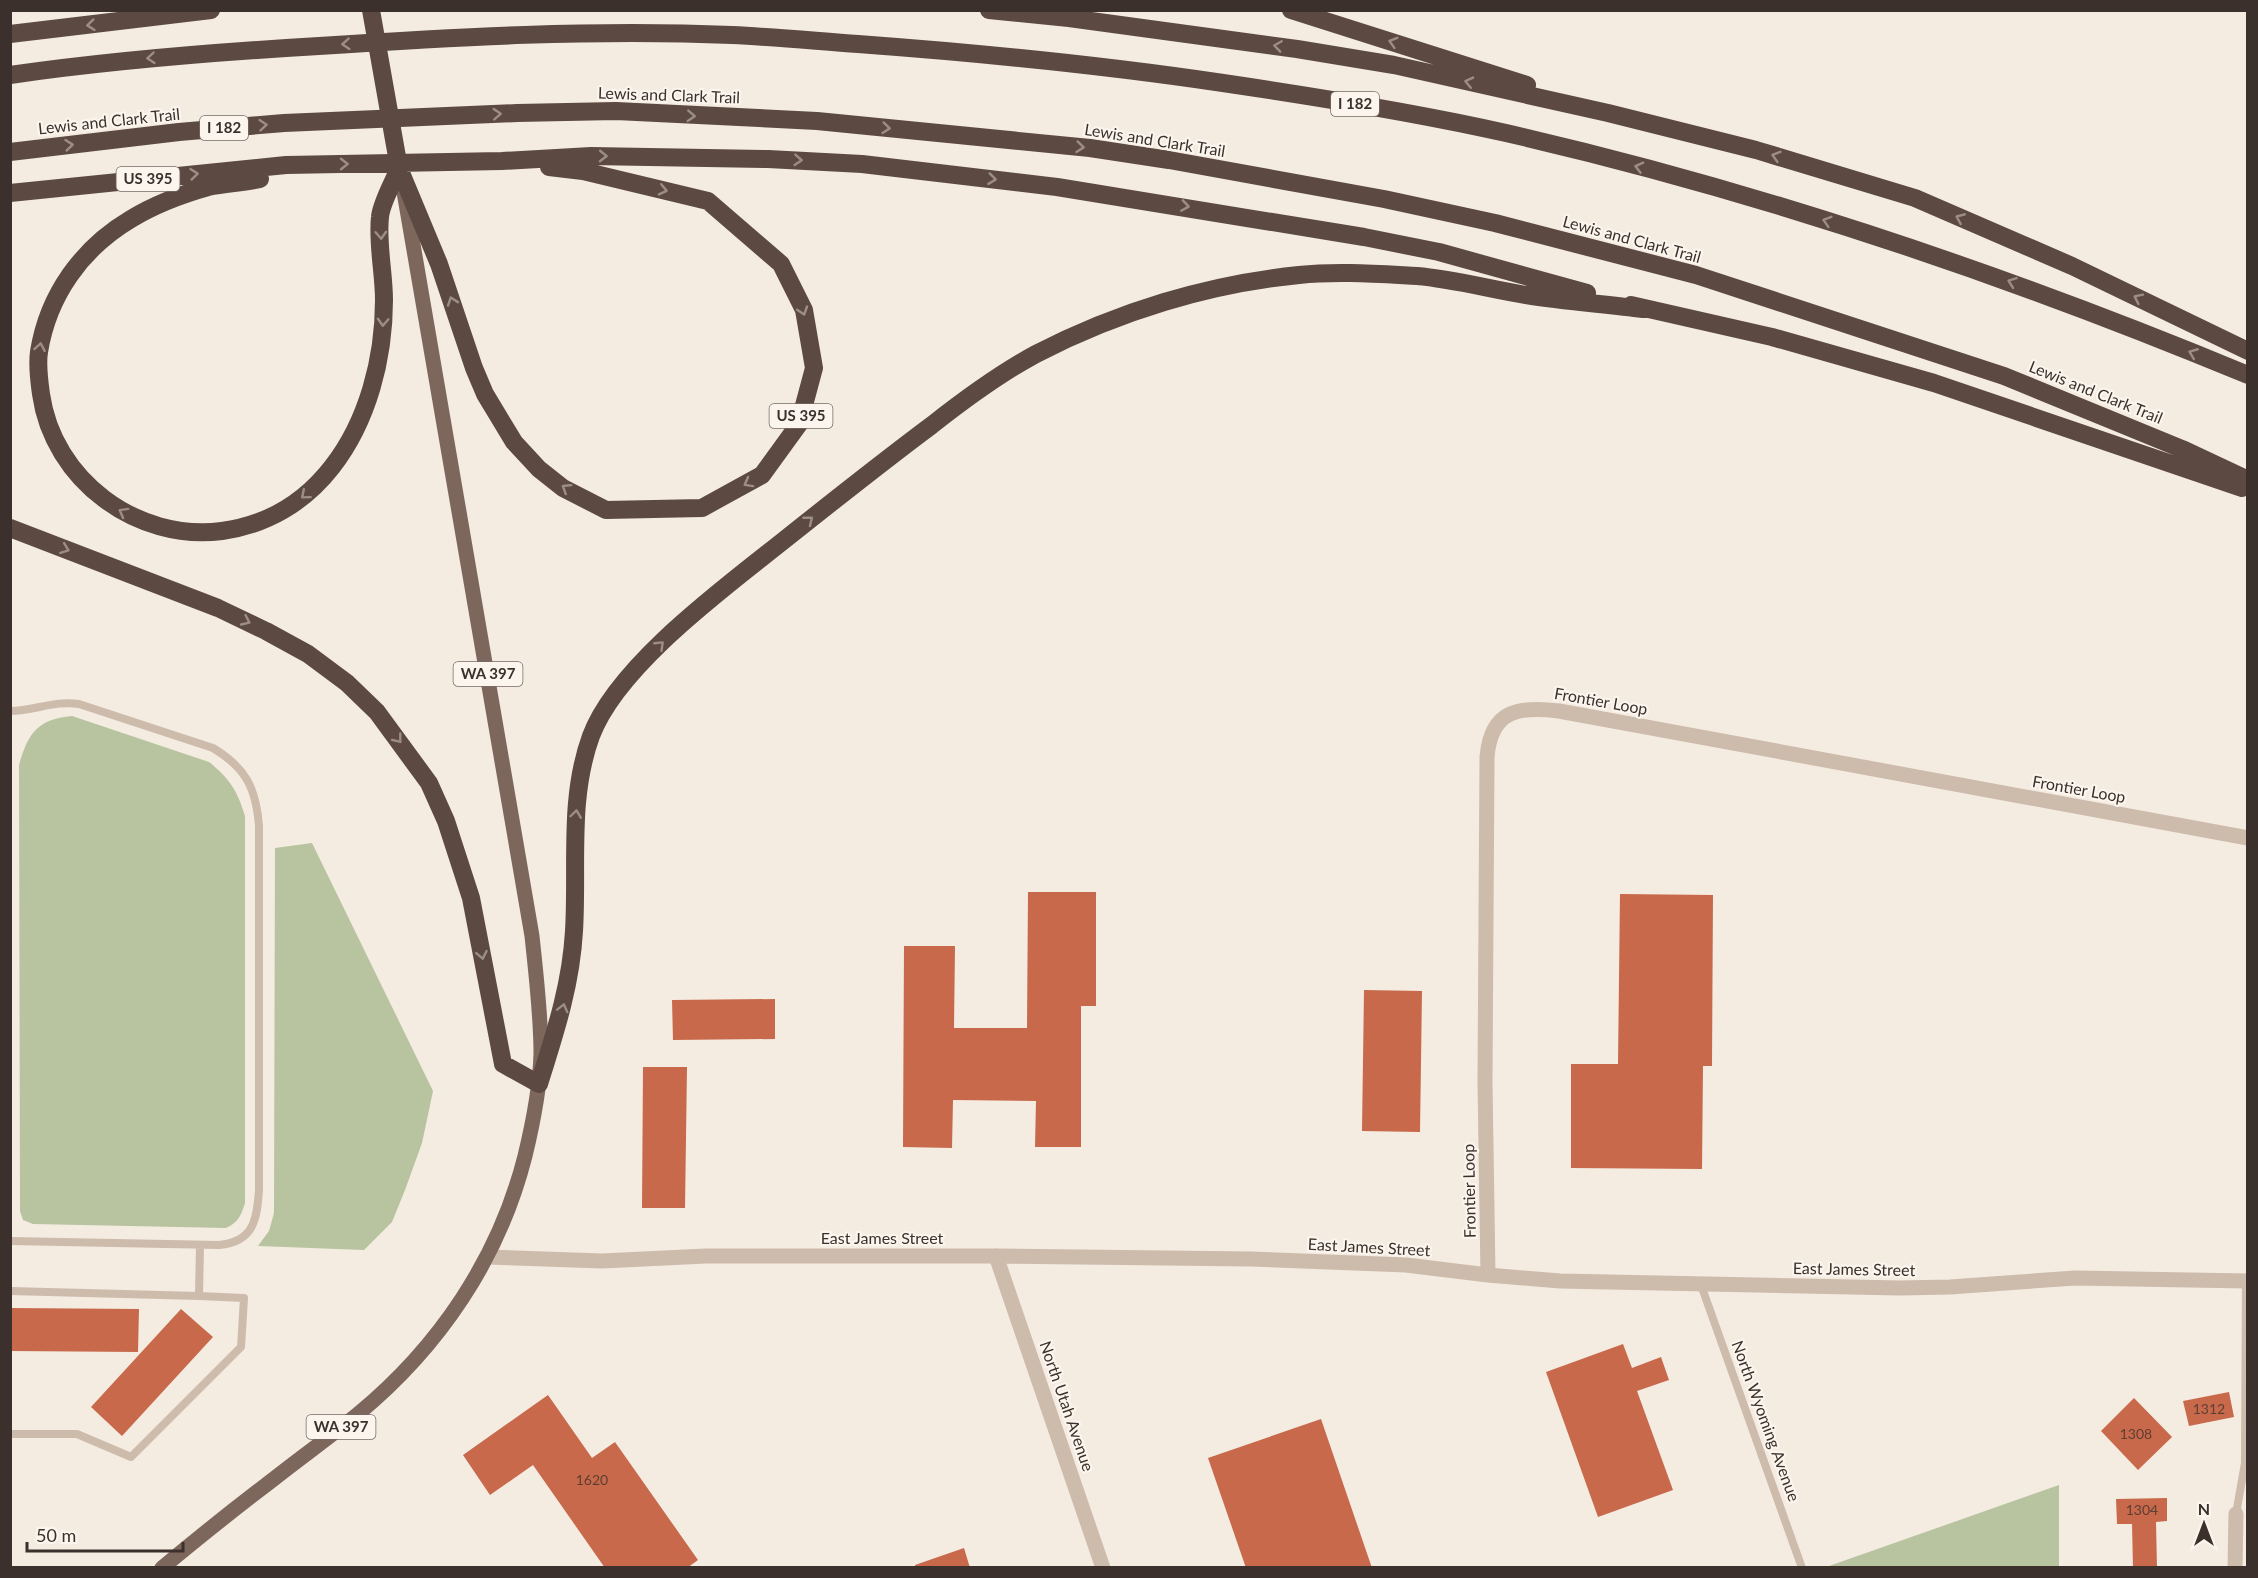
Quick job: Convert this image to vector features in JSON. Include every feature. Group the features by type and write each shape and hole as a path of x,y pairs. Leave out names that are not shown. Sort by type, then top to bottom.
{"highway":[{"path":"10,34 211,10"},
{"name":"US 395","path":"10,194 286,165 502,161 583,171 708,201 781,264 804,310 814,368 799,423 762,475 702,508 606,510 563,488 539,469 514,442 477,377 439,264 399,168 371,10"},
{"path":"988,10 1069,18 1297,49 1394,65 1608,113 1756,150 1915,198 2072,266 2247,351"},
{"path":"1291,10 1489,71 1608,113"},
{"name":"I 182","path":"10,75 153,58 425,38 596,34 771,37 918,48 1127,69 1385,108 1506,133 1679,177 1917,249 2065,301 2247,375"},
{"name":"Lewis and Clark Trail","path":"10,152 179,132 284,123 517,112 616,111 817,120 1090,148 1384,199 1589,247 1696,275 2004,376 2182,449 2247,480"},
{"path":"502,161 591,156 768,159 862,165 1056,187 1365,237 1439,252 1643,309 1772,337 1934,383 2247,490"},
{"path":"286,165 258,179 209,187 167,202 133,218 108,234 66,279 52,303 38,354 42,402 50,429 63,454 93,491 138,520 162,528 187,532 239,529 267,520 291,506 314,487 332,467 360,420 378,365 382,342 384,301 380,215 399,168"},
{"path":"10,528 218,608 266,631 316,660 347,683 377,712 429,783 446,821 471,898 503,1064 538,1084 562,1013 571,974 575,928 574,822 591,736 607,705 630,674 672,633 713,598 868,473 984,385 1033,356 1125,314 1201,292 1301,275 1421,276 1527,295 1643,309"}],"main road":[{"name":"WA 397","path":"162,1568 359,1413 437,1335 462,1300 498,1237 520,1176 529,1140 541,1054 540,1009 532,936 399,168"}],"street":[{"name":"Frontier Loop","path":"1488,1275 1485,1082 1486,757 1492,731 1499,722 1513,712 1525,709 1559,711 2247,838"},
{"name":"East James Street","path":"488,1257 602,1261 706,1256 1251,1259 1395,1265 1560,1281 1701,1285 1950,1287 2075,1278 2247,1281"},
{"name":"North Utah Avenue","path":"996,1256 1103,1568"},
{"path":"2235,1568 2236,1514"}],"lane":[{"path":"10,711 28,710 62,702 88,706 213,748 237,765 252,788 259,826 258,1206 252,1228 238,1241 230,1244 10,1241"},
{"path":"199,1296 200,1245"},
{"path":"2236,1514 2245,1463 2247,1281"},
{"name":"North Wyoming Avenue","path":"1701,1285 1802,1568"},
{"path":"10,1291 244,1298 241,1347 131,1457 77,1434 10,1434"}],"green space":[{"path":"72,716 209,762 232,786 245,816 245,1203 239,1218 226,1228 33,1224 23,1220 20,1211 19,765 26,745 36,730 50,721"},
{"path":"312,843 433,1091 422,1143 392,1222 364,1250 258,1246 269,1231 274,1213 275,848"},
{"path":"2059,1485 2059,1567 1829,1566"}],"building":[{"path":"1028,892 1096,892 1096,1006 1081,1006 1081,1147 1035,1147 1036,1101 953,1100 952,1148 903,1147 904,946 955,946 954,1028 1027,1028"},
{"path":"1620,894 1713,895 1712,1066 1703,1066 1702,1169 1571,1168 1571,1064 1618,1064"},
{"path":"1364,990 1422,991 1420,1132 1362,1131"},
{"path":"775,999 775,1039 673,1040 672,1000"},
{"path":"643,1067 687,1067 685,1208 642,1208"},
{"path":"10,1308 139,1309 138,1352 10,1351"},
{"path":"181,1309 213,1337 122,1436 91,1407"},
{"path":"1623,1344 1632,1368 1661,1357 1669,1380 1637,1391 1673,1490 1598,1517 1546,1372"},
{"path":"2229,1392 2234,1417 2189,1426 2183,1401"},
{"path":"548,1395 592,1458 615,1442 698,1560 687,1568 605,1568 533,1465 490,1495 463,1455"},
{"path":"2134,1398 2172,1437 2138,1470 2101,1431"},
{"path":"1321,1419 1372,1568 1246,1568 1208,1458"},
{"path":"2167,1498 2167,1521 2156,1522 2157,1568 2133,1568 2132,1524 2117,1524 2116,1499"},
{"path":"964,1548 970,1568 915,1568 915,1565"}]}
